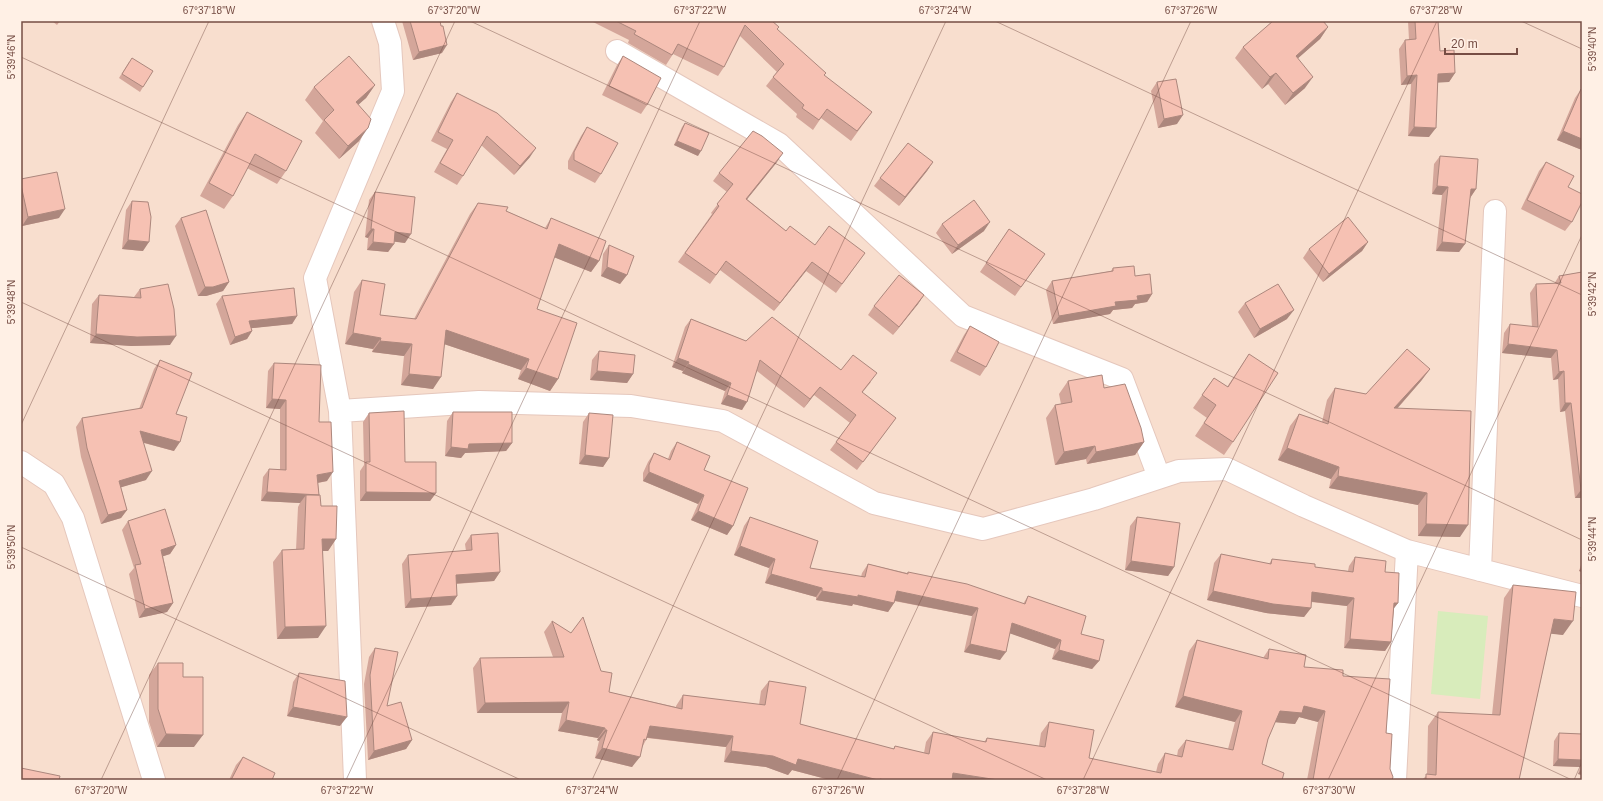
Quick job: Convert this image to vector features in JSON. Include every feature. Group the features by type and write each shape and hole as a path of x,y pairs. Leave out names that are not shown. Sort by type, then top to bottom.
{"street":[{"path":"355,780 340,411 315,278 393,91 390,43 383,21"},
{"path":"617,50 779,144 963,316 1122,379 1159,477"},
{"path":"1480,570 1496,211"},
{"path":"340,411 480,402 632,406 723,421 874,503 982,529 1094,499 1179,471 1227,469 1304,506 1407,551 1582,596"},
{"path":"21,462 54,484 73,518 154,780"},
{"path":"1395,780 1407,551"}],"shaded area":[{"path":"21,21 1582,21 1582,780 21,780"}],"green space":[{"path":"1438,611 1488,616 1480,699 1431,694"}],"building":[{"path":"410,21 440,21 441,26 443,26 447,45 419,52"},
{"path":"616,21 772,21 779,27 777,29 826,73 824,75 872,112 857,131 827,109 819,120 802,108 804,105 773,77 784,64 745,25 724,67 678,44 672,55 634,34 636,31"},
{"path":"1273,21 1323,21 1328,27 1296,56 1313,77 1293,93 1276,73 1270,77 1243,47"},
{"path":"1415,21 1438,21 1440,51 1454,50 1455,73 1438,74 1436,128 1414,127 1417,75 1407,76 1405,40 1416,39"},
{"path":"349,56 375,85 356,102 371,119 368,128 348,146 324,120 334,110 314,87"},
{"path":"623,56 661,78 647,105 609,86"},
{"path":"132,58 153,71 143,87 122,74"},
{"path":"1176,79 1183,115 1164,119 1157,82"},
{"path":"1581,89 1582,90 1582,139 1563,131"},
{"path":"457,93 497,113 536,148 520,166 487,136 463,176 440,163 453,140 438,132"},
{"path":"247,112 302,141 286,171 255,154 233,196 209,183"},
{"path":"685,123 709,133 701,151 677,141"},
{"path":"587,127 618,143 601,174 574,160 574,152"},
{"path":"753,131 762,136 783,153 746,199 786,231 790,226 815,245 829,226 865,253 842,284 812,262 780,303 726,261 716,275 685,253 719,206 717,204 733,184 719,173"},
{"path":"908,143 933,162 905,197 880,178"},
{"path":"1440,156 1478,159 1476,189 1471,189 1465,244 1442,242 1448,187 1437,186"},
{"path":"1546,162 1574,176 1568,187 1582,194 1582,202 1572,222 1527,200"},
{"path":"57,172 65,209 28,217 21,179"},
{"path":"375,192 415,197 411,234 395,232 394,244 373,242 374,229 371,229"},
{"path":"974,200 990,222 958,245 942,224"},
{"path":"132,201 148,202 151,217 149,242 128,240"},
{"path":"478,203 508,207 506,211 547,229 551,218 606,241 599,261 559,244 537,309 577,323 558,379 526,368 529,359 446,330 441,377 409,374 412,344 380,341 381,338 353,333 362,280 385,284 380,315 416,319"},
{"path":"206,210 229,282 213,287 205,287 181,218"},
{"path":"1348,217 1368,242 1329,274 1309,249"},
{"path":"1009,229 1045,254 1021,287 986,263"},
{"path":"609,245 634,256 627,275 607,267"},
{"path":"1134,266 1135,276 1150,274 1152,294 1137,296 1138,300 1115,302 1116,306 1059,316 1052,281 1113,271 1113,268"},
{"path":"1582,272 1581,490 1571,403 1565,403 1564,371 1559,372 1557,350 1508,344 1510,324 1538,327 1536,284 1561,283 1559,276"},
{"path":"899,275 924,295 899,327 874,306"},
{"path":"168,284 174,309 176,336 137,337 96,334 99,295 141,298 140,289"},
{"path":"1278,284 1294,310 1260,329 1245,303"},
{"path":"294,288 297,316 249,321 252,331 235,337 222,296"},
{"path":"772,317 841,370 853,355 877,373 862,392 896,418 863,462 836,442 856,415 820,387 810,399 760,360 747,402 727,395 731,383 678,358 691,319 746,341"},
{"path":"970,326 999,342 986,367 957,352"},
{"path":"1407,349 1430,369 1394,408 1471,411 1468,525 1426,524 1427,493 1338,476 1339,467 1287,448 1299,414 1328,424 1335,388 1366,394"},
{"path":"599,351 635,355 633,374 597,371"},
{"path":"1249,354 1278,373 1233,442 1204,423 1216,405 1202,395 1214,378 1228,387"},
{"path":"160,360 192,373 176,414 187,417 180,442 140,431 152,471 119,481 127,510 108,515 87,448 82,418 142,408"},
{"path":"274,363 321,365 319,422 331,422 333,472 317,475 319,495 267,492 269,469 286,470 286,400 272,399"},
{"path":"1102,375 1104,388 1125,384 1141,428 1144,442 1096,452 1095,446 1064,452 1055,405 1072,402 1068,381"},
{"path":"404,411 405,462 436,462 436,493 366,492 366,462 370,462 369,413"},
{"path":"453,412 512,412 512,443 469,444 468,449 451,447"},
{"path":"589,413 613,415 609,458 585,455"},
{"path":"677,442 710,456 704,470 748,488 733,526 698,511 704,495 649,472 649,465 654,453 670,460"},
{"path":"306,495 320,495 321,506 337,506 336,539 322,539 326,626 285,627 282,550 304,549"},
{"path":"165,509 176,545 161,550 173,603 145,609 135,565 141,564 128,521"},
{"path":"750,517 818,541 810,568 865,577 868,564 908,574 908,572 967,584 1025,604 1028,596 1086,616 1081,634 1104,640 1099,661 1059,650 1061,640 1012,623 1006,652 970,644 978,608 897,591 894,603 858,595 858,597 822,591 822,588 771,574 775,559 740,546"},
{"path":"1137,517 1180,523 1174,567 1131,561"},
{"path":"498,533 500,572 456,575 457,596 411,599 408,555 472,550 471,535"},
{"path":"1221,554 1271,564 1272,559 1315,564 1315,567 1353,572 1355,557 1386,561 1385,572 1399,573 1398,603 1394,603 1391,642 1350,639 1354,598 1312,592 1311,608 1273,604 1213,591"},
{"path":"1513,585 1576,592 1573,621 1554,619 1519,780 1426,780 1426,774 1436,775 1438,712 1500,715"},
{"path":"583,617 601,671 612,673 609,692 682,709 683,695 765,705 769,681 806,687 800,724 894,749 895,746 929,754 933,732 986,742 987,738 1045,747 1049,722 1094,730 1089,758 1161,773 1165,753 1182,757 1186,740 1233,750 1242,711 1183,696 1197,640 1268,659 1269,649 1306,655 1304,667 1343,670 1343,676 1390,679 1386,733 1392,734 1390,769 1393,777 1392,780 1313,780 1325,711 1304,706 1302,713 1280,711 1268,739 1262,764 1284,773 1282,780 998,780 953,773 952,780 878,780 798,759 796,765 773,756 731,751 733,736 650,726 646,740 644,739 640,757 602,748 607,730 605,730 605,728 566,720 569,702 485,703 480,658 564,657 552,621 571,633"},
{"path":"375,648 398,652 387,706 401,702 412,740 374,751 370,675"},
{"path":"158,663 183,663 183,677 203,677 203,735 166,734 158,709"},
{"path":"299,673 345,681 347,717 293,707"},
{"path":"1559,733 1582,734 1582,760 1558,759"},
{"path":"243,757 275,773 272,780 231,780"},
{"path":"21,768 60,776 59,780 21,780"}]}
